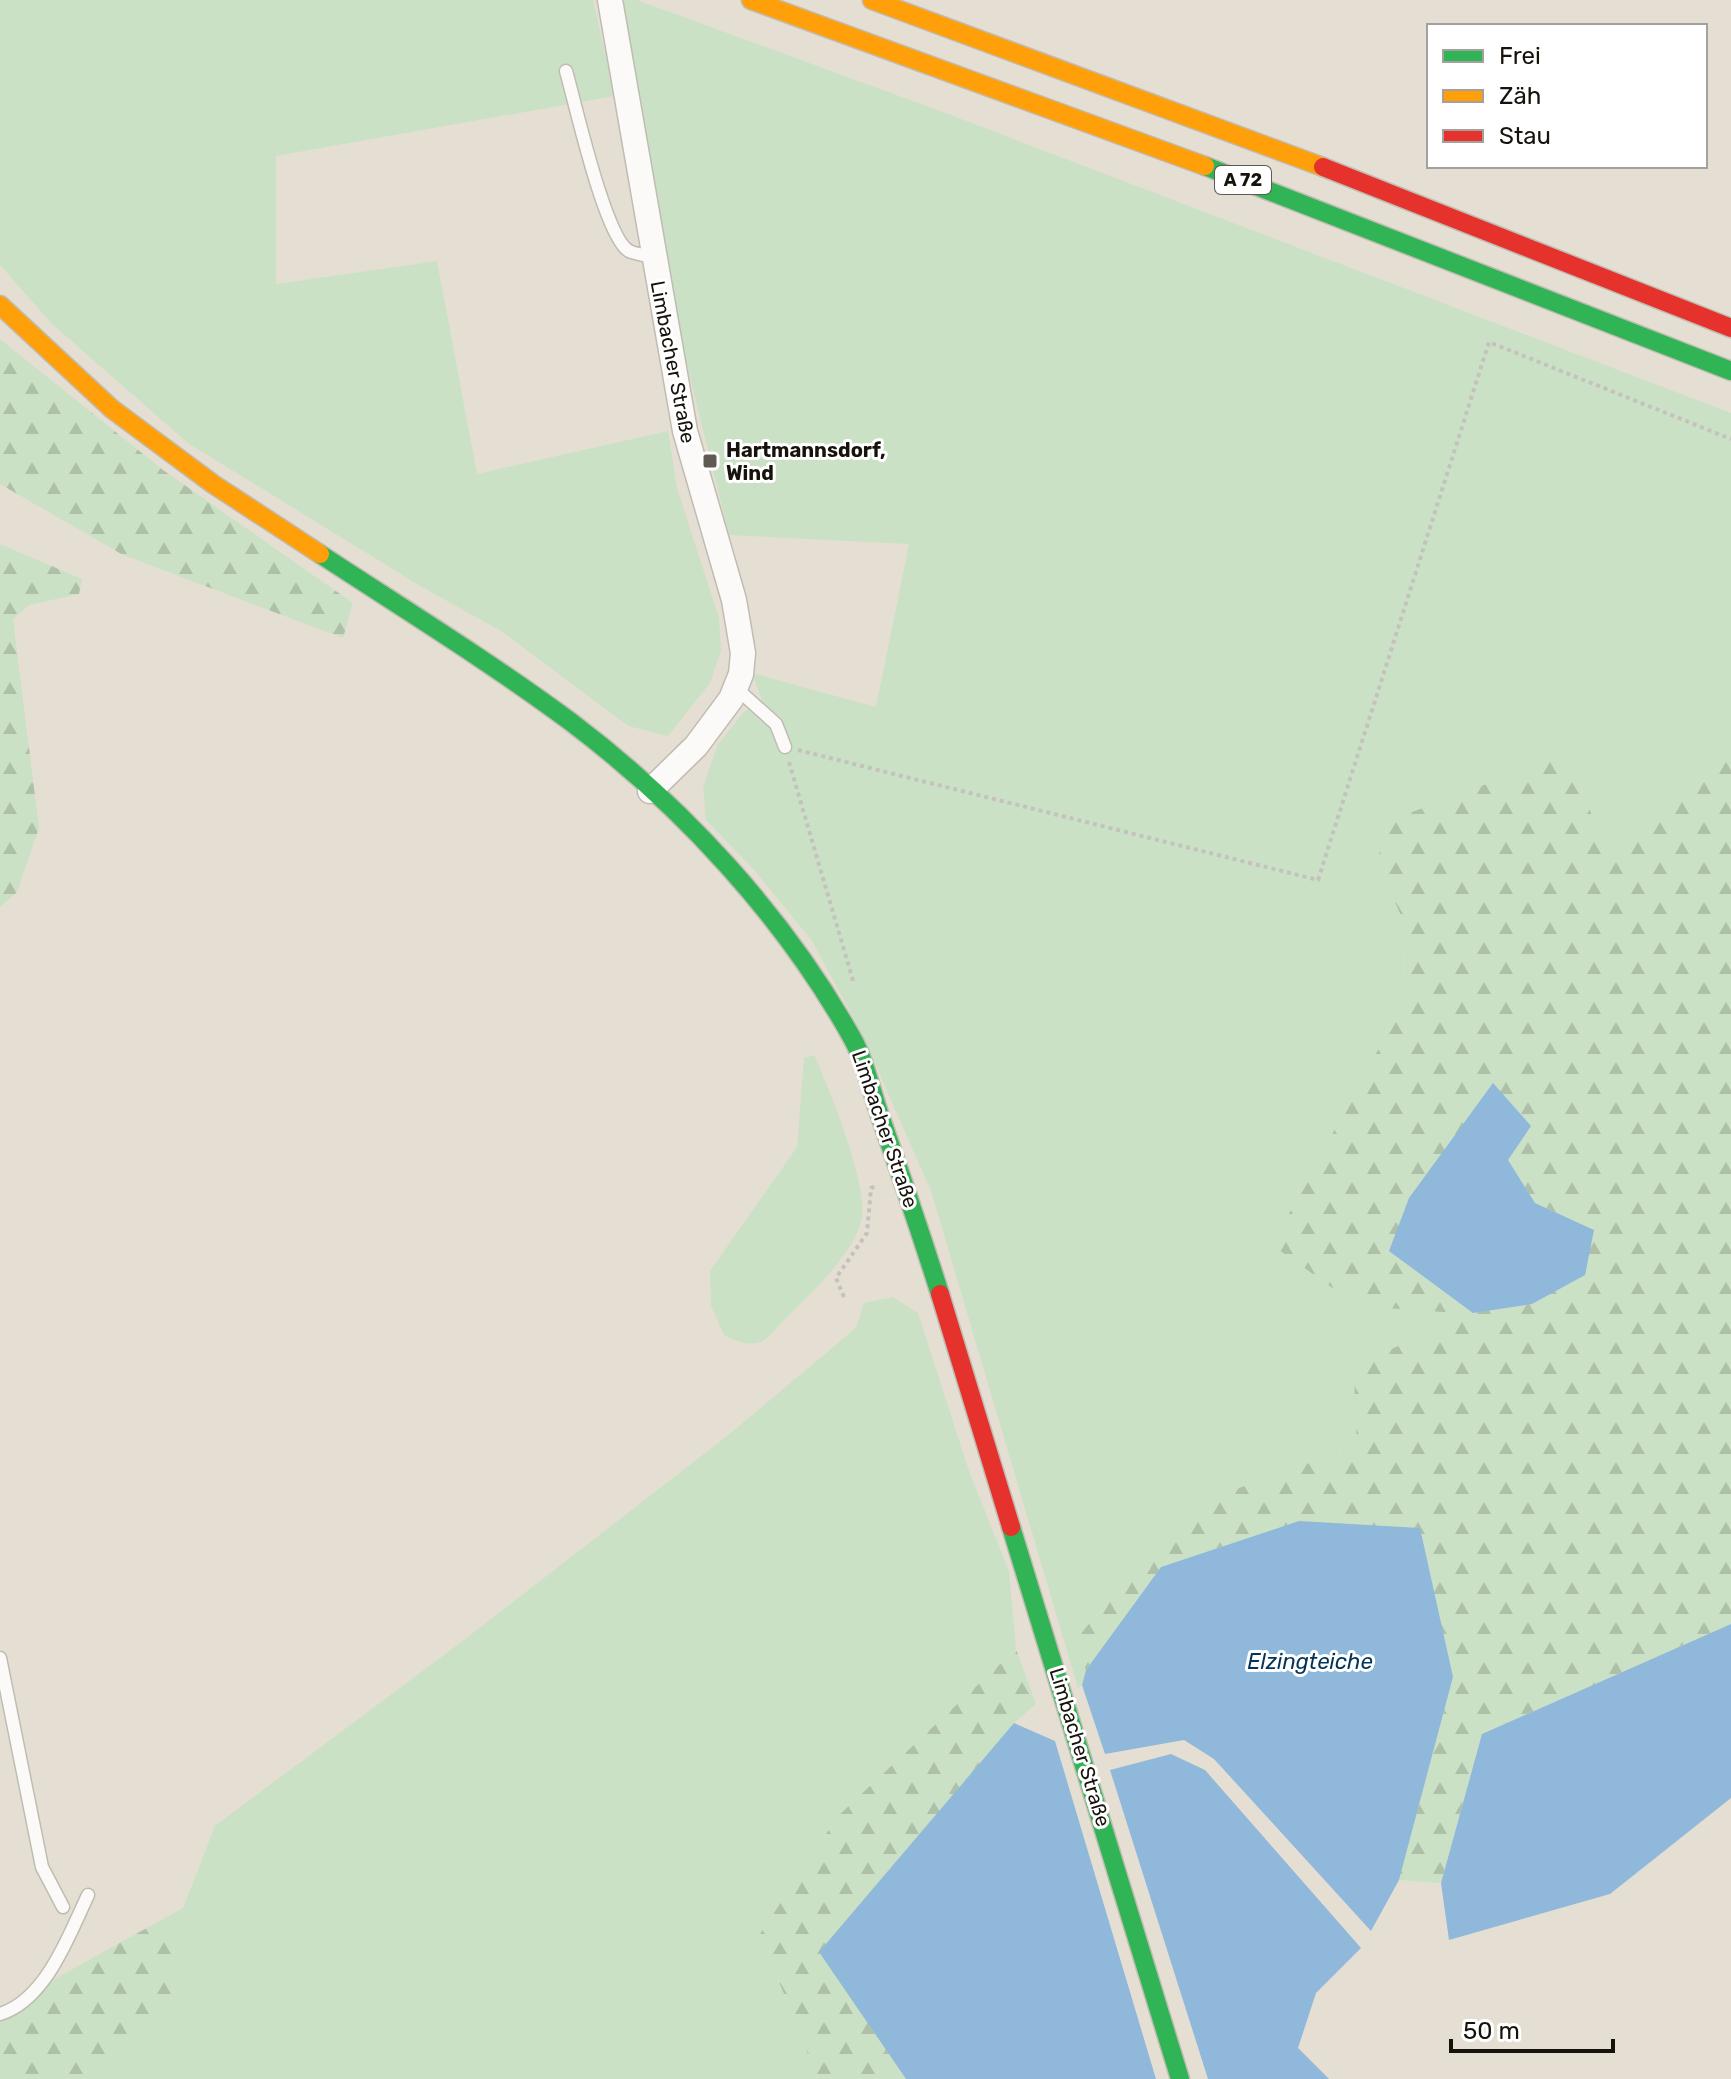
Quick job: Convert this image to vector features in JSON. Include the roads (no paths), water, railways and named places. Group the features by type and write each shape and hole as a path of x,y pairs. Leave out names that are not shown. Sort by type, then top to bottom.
{"main road":[{"name":"A 72","path":"751,0 1246,181 1731,371"},
{"name":"A 72","path":"872,0 1267,145 1731,328"},
{"path":"0,305 112,409 188,466 537,697 582,731 650,791"},
{"name":"Limbacher Straße","path":"650,791 751,890 792,943 853,1039 901,1176 1052,1654 1180,2079"}],"street":[{"name":"Limbacher Straße","path":"610,0 685,431 734,600 743,653 741,674 731,699 696,746 650,791"}],"lane":[{"name":"Limbacher Straße","path":"566,71 606,212 617,239 628,251 653,257"},
{"path":"736,688 776,724 785,747"},
{"path":"0,1658 42,1867 63,1907"},
{"path":"0,2014 12,2010 51,1973 88,1895"}],"water":[{"path":"1493,1083 1531,1126 1508,1160 1535,1203 1594,1230 1585,1275 1532,1304 1473,1313 1389,1251 1409,1198"},
{"name":"Elzingteiche","path":"1299,1521 1420,1528 1453,1677 1399,1880 1371,1931 1214,1759 1184,1740 1105,1754 1082,1685 1086,1670 1161,1567"},
{"path":"1731,1624 1731,1798 1610,1894 1449,1940 1441,1883 1482,1734"},
{"path":"1014,1723 1055,1741 1156,2079 906,2079 819,1952"},
{"path":"1171,1754 1205,1770 1361,1948 1316,1993 1298,2048 1329,2079 1208,2079 1110,1770"}],"place":[{"name":"Hartmannsdorf, Wind","path":"710,461"}]}
